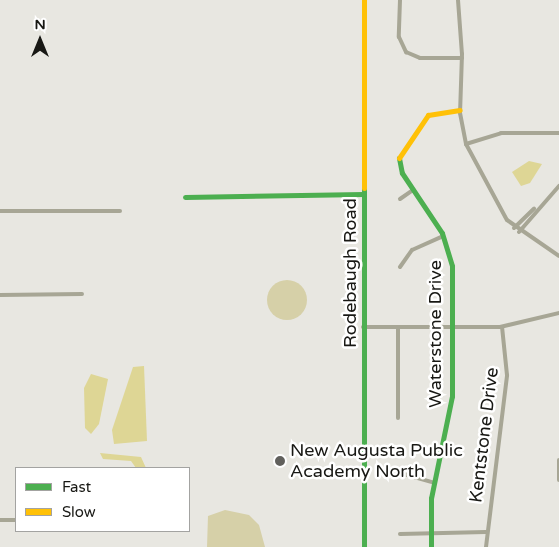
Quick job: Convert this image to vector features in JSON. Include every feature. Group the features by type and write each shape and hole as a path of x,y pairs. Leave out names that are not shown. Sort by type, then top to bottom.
{"street":[{"name":"Rodebaugh Road","path":"364,0 364,547"},
{"path":"400,0 399,36 406,52 420,58 462,58"},
{"path":"458,0 462,58 460,110 466,144 500,209 514,228 559,256"},
{"name":"Waterstone Drive","path":"431,547 435,483 452,396 452,266 443,236 399,167 401,150 428,115 460,110"},
{"path":"466,144 501,133 559,133"},
{"path":"514,228 559,186"},
{"path":"400,199 413,190"},
{"path":"185,196 364,194"},
{"path":"519,232 534,209"},
{"path":"0,211 120,211"},
{"path":"400,267 412,250 443,236"},
{"path":"0,295 82,294"},
{"path":"363,327 502,327 559,313"},
{"path":"398,327 398,418"},
{"name":"Kentstone Drive","path":"486,547 486,532 508,375 502,327"},
{"path":"559,460 559,480"},
{"path":"400,473 435,483"},
{"path":"0,520 15,520"},
{"path":"400,534 486,532"}],"shaded area":[{"path":"529,161 542,164 530,183 521,186 512,172"},
{"path":"287,280 298,283 304,289 307,300 304,311 298,317 287,320 276,317 270,311 267,300 270,289 276,283"},
{"path":"144,366 147,441 114,444 112,430 133,367"},
{"path":"91,374 108,379 99,424 91,434 85,428 84,388"},
{"path":"100,453 141,457 146,467 135,467 131,461 103,459"},
{"path":"225,510 249,515 259,525 265,547 207,547 208,516"}],"traffic: fast":[{"path":"399,158 402,173 442,233 452,266 452,396 431,498 431,547"},
{"path":"364,188 364,547"},
{"path":"185,197 364,194"}],"traffic: slow":[{"path":"364,0 364,188"},
{"path":"399,158 428,115 460,110"}],"place":[{"name":"New Augusta Public Academy North","path":"280,461"}]}
